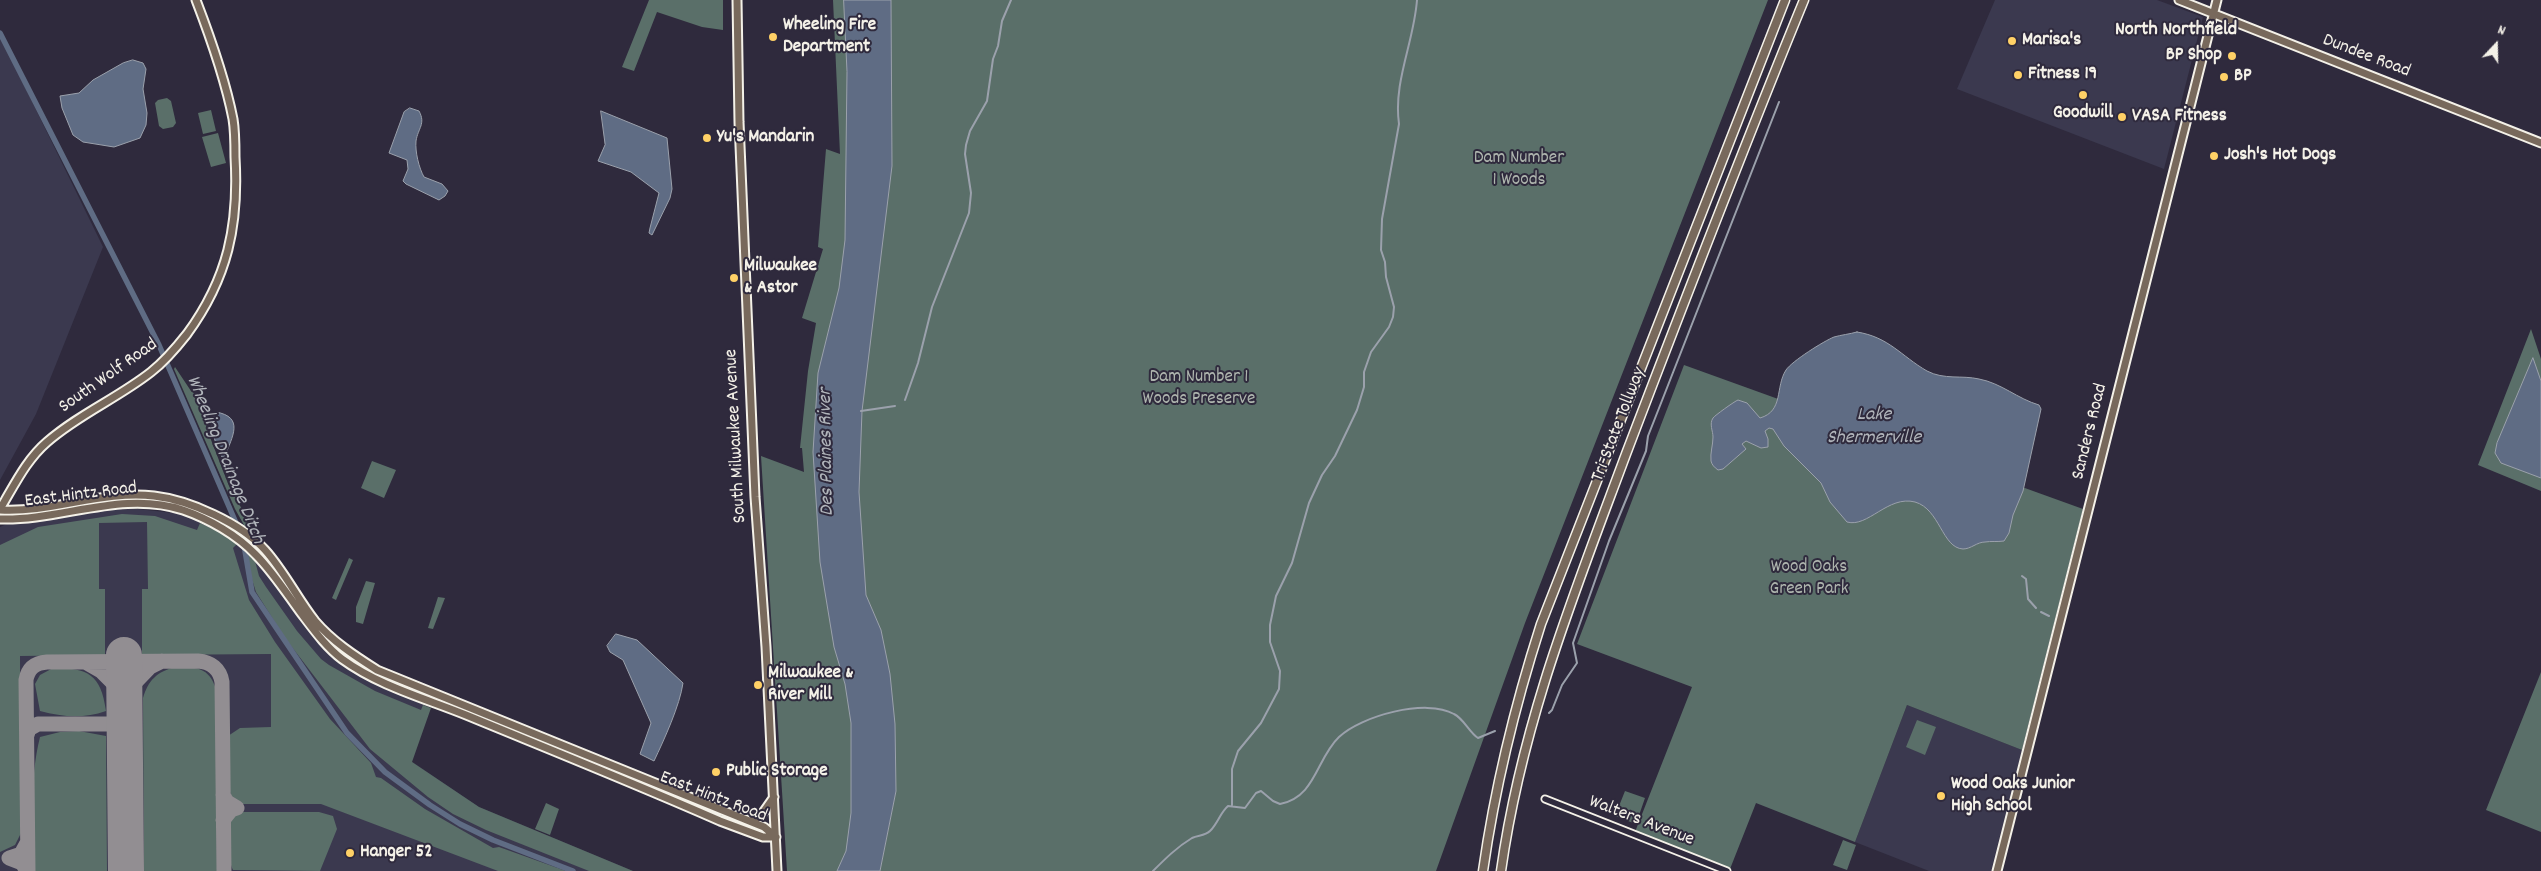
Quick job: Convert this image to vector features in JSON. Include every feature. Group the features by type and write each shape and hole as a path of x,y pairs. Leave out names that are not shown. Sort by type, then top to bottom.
{"highway":[{"name":"Tri-State Tollway","path":"1483,871 1492,810 1504,755 1541,624 1785,0"},
{"name":"Tri-State Tollway","path":"1500,871 1513,794 1563,620 1706,244 1804,0"}],"main road":[{"name":"South Wolf Road","path":"0,510 24,469 47,442 89,412 150,373 172,353 202,313 229,251 236,208 234,120 221,69 196,0"},
{"name":"South Milwaukee Avenue","path":"737,0 755,497 766,647 777,871"},
{"name":"Dundee Road","path":"2179,0 2541,143"},
{"name":"Sanders Road","path":"1996,871 2217,0"},
{"name":"East Hintz Road","path":"0,510 19,511 104,496 130,494 155,496 182,502 226,521 264,549 316,622 350,654 377,670 750,821 764,827 776,837"},
{"name":"East Hintz Road","path":"0,519 21,520 130,502 155,504 182,510 219,526 256,554 326,644 342,659 369,675 395,688 465,715 720,821 763,838 776,837"},
{"path":"750,821 760,818 774,797"}],"street":[{"name":"Walters Avenue","path":"1545,799 1727,871"}],"shaded area":[{"path":"1995,0 2157,0 2203,17 2164,169 1957,89"},
{"path":"0,36 103,247 36,414 0,480"},
{"path":"129,508 182,514 229,536 253,558 254,556 331,654 375,684 424,703 411,761 479,807 633,871 0,871 0,527 9,523"},
{"name":"Wood Oaks Junior High School","path":"1907,705 2022,750 1991,871 1929,871 1855,842"}],"green space":[{"path":"649,0 723,0 723,30 702,27 657,12 634,71 622,67"},
{"name":"Dam Number 1 Woods Preserve","path":"833,0 1768,0 1525,623 1436,871 787,871 761,456 804,472 802,448 800,448 808,371 816,323 802,318 823,249 818,247 826,149 840,154"},
{"path":"167,98 171,101 176,123 173,127 163,129 159,126 155,103 158,100"},
{"path":"211,110 216,131 203,134 198,113"},
{"path":"218,133 226,163 211,167 202,137"},
{"path":"2531,329 2541,359 2541,491 2478,465"},
{"name":"Wood Oaks Green Park","path":"1684,365 2083,509 2022,750 1907,705 1855,842 1756,803 1730,869 1635,832 1692,687 1577,644"},
{"path":"175,367 191,391 206,402 209,413 206,427 229,486 257,536 244,525 235,509 174,369"},
{"path":"372,461 396,470 384,498 361,488"},
{"path":"122,514 155,516 197,530 200,523 224,534 237,544 233,548 249,600 275,642 330,719 371,763 376,777 381,778 425,809 493,848 499,847 566,871 498,871 321,804 239,804 230,792 228,783 228,736 240,728 271,727 271,654 142,655 142,589 148,589 147,522 99,523 99,589 105,589 105,655 20,656 21,833 15,845 0,852 0,545 38,527"},
{"path":"248,553 255,561 259,576 266,587 297,631 321,659 375,691 421,710 423,705 431,708 412,762 479,807 633,871 589,871 486,830 453,814 428,797 370,749 285,638 256,592 250,573"},
{"path":"349,558 353,560 336,600 332,598"},
{"path":"366,581 375,583 363,624 356,622 356,607"},
{"path":"438,597 445,598 433,629 428,628"},
{"path":"176,667 196,668 206,672 216,689 217,871 144,871 143,698 154,678 164,671"},
{"path":"53,668 75,670 91,676 101,689 106,711 98,714 73,716 40,711 35,684 40,675"},
{"path":"2541,672 2541,832 2486,810"},
{"path":"1917,720 1936,727 1925,755 1906,747"},
{"path":"79,731 106,736 107,871 34,871 33,787 40,737 60,732"},
{"path":"1625,791 1645,798 1636,824 1615,816"},
{"path":"546,803 559,809 550,835 535,829"},
{"path":"239,812 319,812 333,816 337,829 320,871 233,870 229,853 229,824 232,817"},
{"path":"1843,840 1856,845 1847,870 1833,865"}],"water":[{"name":"Des Plaines River","path":"844,0 891,0 892,166 862,411 859,492 866,595 881,630 890,674 895,724 896,791 880,871 837,871 846,851 851,813 851,723 845,684 834,647 820,562 813,452 818,373 839,288 845,240 847,72"},
{"path":"133,60 143,63 146,69 143,89 147,113 146,125 140,138 114,147 83,142 73,135 62,108 60,96 79,93 93,80 123,63"},
{"path":"410,108 419,111 422,119 416,145 422,173 424,177 442,184 448,191 439,200 406,184 403,181 408,169 407,160 389,153 404,112"},
{"path":"601,111 667,138 672,189 670,198 652,235 649,233 659,193 631,172 598,161 605,145"},
{"name":"Lake Shermerville","path":"1857,332 1878,338 1933,374 1987,381 2039,405 2041,409 2023,491 2013,515 2009,533 2004,541 1982,542 1966,549 1956,547 1945,536 1930,512 1915,502 1905,501 1896,503 1863,520 1855,523 1847,522 1830,502 1821,483 1784,446 1773,429 1769,428 1765,431 1768,447 1761,448 1746,441 1742,444 1746,449 1723,469 1718,470 1713,465 1711,461 1713,437 1711,423 1714,417 1738,400 1747,403 1760,418 1768,415 1776,404 1783,377 1789,366 1829,339"},
{"path":"2533,358 2541,381 2541,478 2501,463 2495,453 2497,443"},
{"path":"216,412 231,418 234,429 225,456 222,457 213,431 212,421 213,415"},
{"path":"616,634 637,640 683,683 675,712 654,761 640,754 651,723 623,660 610,652 607,646"}],"waterway":[{"path":"905,400 918,363 932,307 969,213 971,193 965,154 966,145 970,131 987,101 993,59 998,46 1002,21 1011,0"},
{"path":"1232,805 1232,769 1238,751 1261,723 1279,689 1280,671 1270,642 1270,625 1276,596 1292,563 1309,503 1322,475 1335,456 1357,410 1364,387 1364,372 1371,352 1389,327 1393,317 1394,307 1381,250 1382,219 1399,124 1398,108 1401,77 1417,0"},
{"name":"Wheeling Drainage Ditch","path":"0,33 159,345 243,539 252,592 347,733 385,772 460,824 493,840 573,871"},
{"path":"1549,713 1562,685 1577,663 1573,643 1609,541 1646,451 1648,436 1779,102"},
{"path":"861,411 895,406"},
{"path":"2022,576 2026,579 2028,599 2036,608"},
{"path":"2041,612 2049,616"},
{"path":"1153,871 1171,853 1192,838 1210,831 1228,806 1245,808 1256,793 1261,791 1280,804 1292,800 1301,794 1308,786 1331,746 1349,729 1362,722 1394,712 1427,708 1454,714 1478,738 1495,731"}],"taxiway":[{"path":"87,663 101,671 124,694 150,667 162,661"},
{"path":"28,871 26,680 30,669 47,662 198,661 214,667 219,673 222,682 224,871"},
{"path":"27,735 29,729 38,724 110,724 120,730 125,740"},
{"path":"223,795 227,802 237,808 231,810 223,820"},
{"path":"27,843 21,854 9,858 22,863 27,871"}],"runway":[{"path":"124,655 126,871"}],"place":[{"name":"Wheeling Fire Department","path":"773,37"},
{"name":"Marisa's","path":"2012,41"},
{"name":"BP Shop","path":"2232,56"},
{"name":"Fitness 19","path":"2018,75"},
{"name":"BP","path":"2224,77"},
{"name":"Goodwill","path":"2083,95"},
{"name":"VASA Fitness","path":"2122,117"},
{"name":"Yu's Mandarin","path":"707,138"},
{"name":"Josh's Hot Dogs","path":"2214,156"},
{"name":"Milwaukee & Astor","path":"734,278"},
{"name":"Milwaukee & River Mill","path":"758,685"},
{"name":"Public Storage","path":"716,772"},
{"name":"Wood Oaks Junior High School","path":"1941,796"},
{"name":"Hanger 52","path":"350,853"}],"district":[{"name":"North Northfield","path":"2176,31"}],"park label":[{"name":"Dam Number 1 Woods","path":"1519,170"}]}
